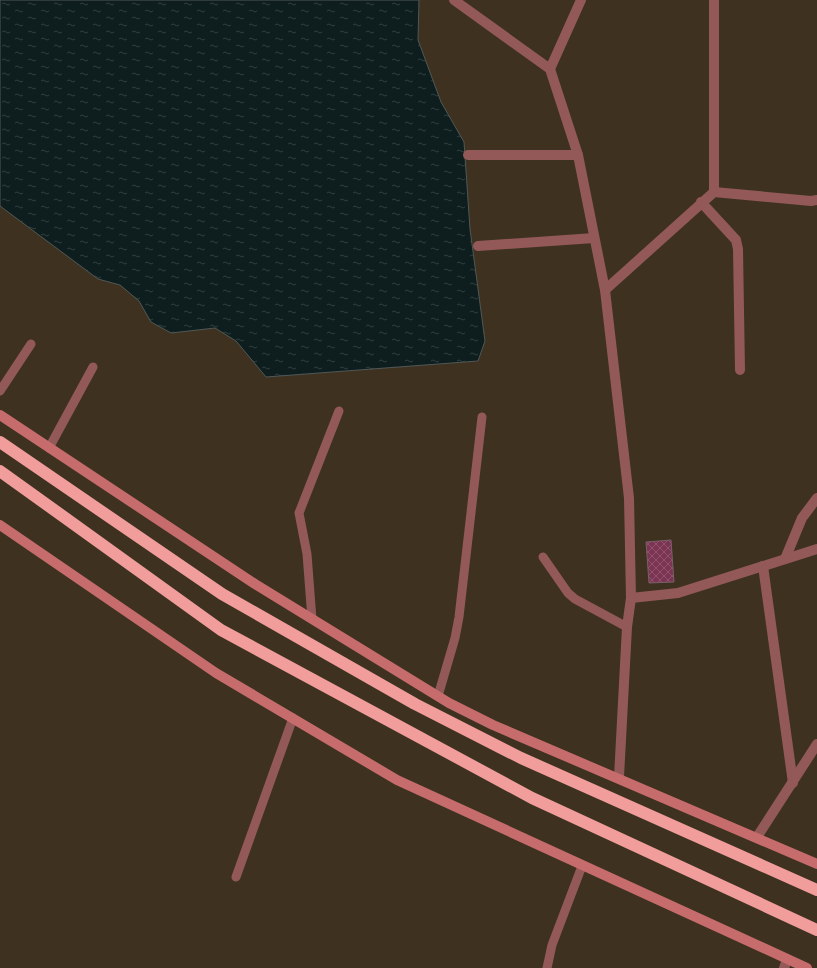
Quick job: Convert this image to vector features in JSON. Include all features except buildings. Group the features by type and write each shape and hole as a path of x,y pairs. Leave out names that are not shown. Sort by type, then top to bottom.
{"highway":[{"path":"0,442 222,594 415,704 521,758 817,890"},
{"path":"0,471 221,630 532,798 817,930"}],"street":[{"path":"454,0 550,70 578,155 605,290 629,498 631,598 627,628 618,777"},
{"path":"550,70 581,0"},
{"path":"714,0 714,192"},
{"path":"468,155 578,155"},
{"path":"605,290 701,202 714,192 811,201 817,200"},
{"path":"701,202 736,240 738,248 740,370"},
{"path":"478,246 594,238"},
{"path":"0,415 218,560 438,696 493,725 618,777 817,864"},
{"path":"785,559 802,518 817,498"},
{"path":"0,525 216,672 397,780 582,866 786,964 807,968"},
{"path":"631,598 678,593 817,549"},
{"path":"763,566 793,783"},
{"path":"757,838 817,744"}],"lane":[{"path":"0,391 31,344"},
{"path":"49,448 94,367"},
{"path":"312,619 307,554 299,513 339,411"},
{"path":"438,696 455,638 459,617 482,417"},
{"path":"543,557 568,593 575,599 627,628"},
{"path":"236,877 293,718"},
{"path":"547,968 552,945 582,866"}],"water":[{"path":"0,0 419,0 418,40 441,102 464,142 470,229 485,341 478,361 266,377 236,341 215,328 171,333 151,322 139,301 120,285 98,279 0,206"}]}
